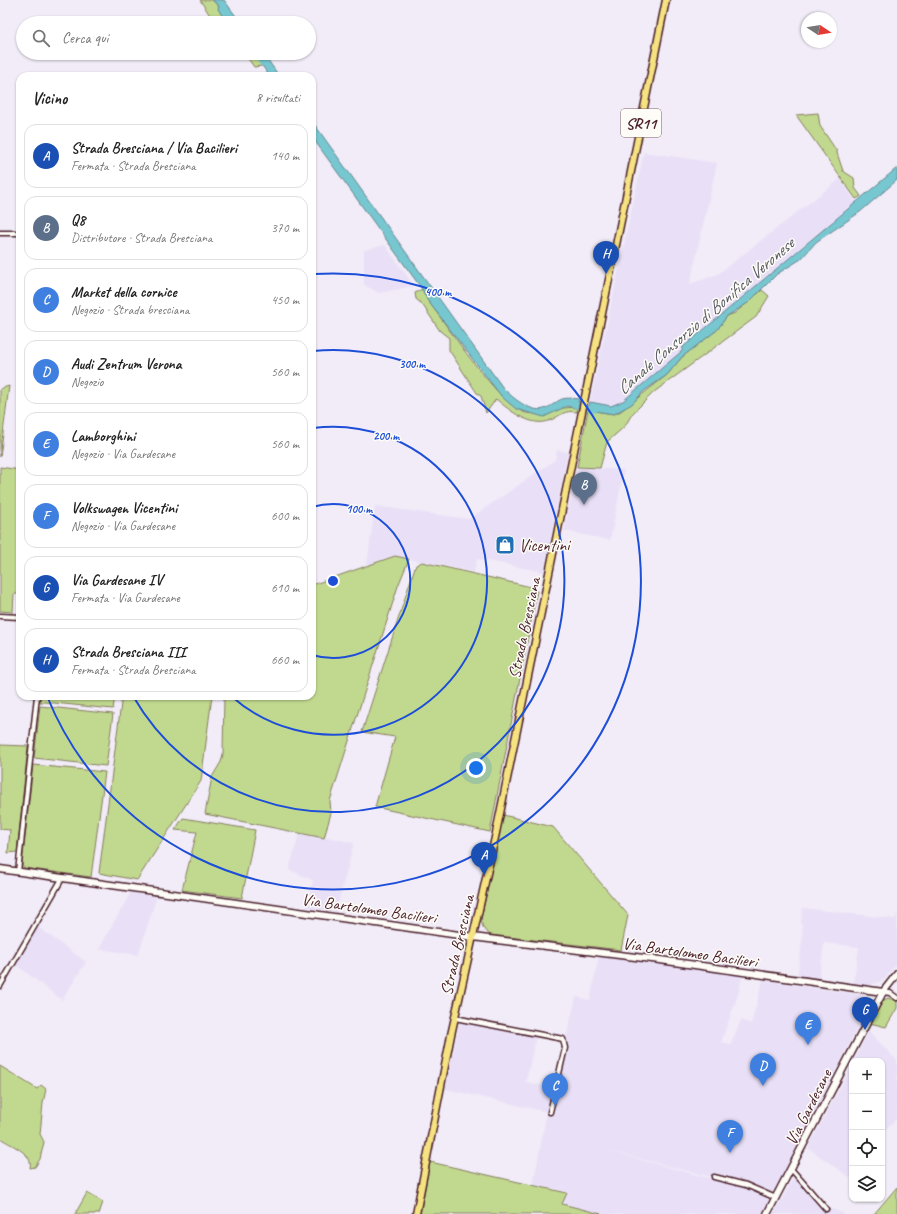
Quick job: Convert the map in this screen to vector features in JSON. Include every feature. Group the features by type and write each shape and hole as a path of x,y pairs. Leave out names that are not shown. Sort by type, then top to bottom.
{"main road":[{"name":"Strada Bresciana","path":"416,1214 455,1018 583,410 666,0"}],"street":[{"path":"0,233 16,233"},
{"path":"0,616 16,617"},
{"path":"18,872 37,700"},
{"name":"Via Bartolomeo Bacilieri","path":"0,870 64,877 473,937 660,960 882,992"},
{"path":"0,986 64,877"},
{"name":"Via Gardesane","path":"768,1214 792,1170 882,992 897,974"},
{"path":"882,992 897,992"},
{"path":"890,993 897,998"},
{"name":"Strada Bresciana","path":"455,1018 563,1039 565,1048 550,1112"},
{"name":"Via Gardesane","path":"792,1170 826,1209"},
{"path":"714,1177 746,1185 776,1198"}],"shaded area":[{"path":"644,152 717,163 690,284 718,274 840,179 856,202 683,347 682,351 623,401 616,405 606,406 590,402"},
{"path":"385,245 414,286 379,293 364,285 364,250"},
{"path":"557,450 568,452 544,572 477,559 474,572 394,556 367,565 375,506 469,519 555,460"},
{"path":"577,467 624,470 610,540 564,531"},
{"path":"300,831 354,843 336,911 306,907 313,880 289,870"},
{"path":"131,892 157,896 138,955 99,949"},
{"path":"803,908 895,919 897,913 897,963 885,979 872,985 853,985 859,947 824,943 819,979 797,977 803,935 801,922"},
{"path":"38,927 86,962 62,1000 15,964"},
{"path":"599,955 742,975 739,992 721,1042 731,1044 741,1020 751,1024 763,980 863,995 867,997 869,1002 867,1009 774,1193 601,1149 749,1189 770,1201 761,1214 601,1214 562,1204 567,1192 533,1185 547,1112 445,1089 461,1016 537,1031 526,1082 554,1088 576,997 590,1000"},
{"path":"869,1031 897,1061 897,1118 885,1130 885,1058 856,1058"},
{"path":"849,1071 849,1177 808,1148"},
{"path":"797,1172 829,1208 845,1214 773,1214"}],"green space":[{"path":"200,0 212,0 219,6 223,16 210,16"},
{"path":"249,60 259,60 262,66 254,67"},
{"path":"818,113 820,126 836,150 843,171 854,178 855,188 861,196 856,199 796,115"},
{"path":"422,289 428,301 474,364 502,396 515,407 531,414 571,407 577,408 577,412 566,412 551,420 536,422 514,413 496,399 486,413 481,396 477,393 449,350 449,338 440,331 422,304 416,299 415,293"},
{"path":"762,290 769,296 756,317 654,392 632,414 625,426 607,442 600,468 577,467 588,410 614,414 621,411 667,375 682,357 717,330 727,316 735,313"},
{"path":"9,386 0,457 0,389"},
{"path":"0,467 16,469 16,594 14,594 13,612 0,611"},
{"path":"395,556 409,559 398,586 330,801 331,813 324,838 205,814 212,777 221,762 223,754 224,700 316,700 316,584"},
{"path":"422,562 531,587 537,591 490,832 375,807 395,737 362,732 413,573 416,565"},
{"path":"40,700 114,700 113,709 40,702"},
{"path":"121,700 211,700 201,781 137,880 99,873"},
{"path":"40,706 113,714 106,766 34,758"},
{"path":"0,745 28,746 17,852 8,853 10,830 0,829"},
{"path":"33,765 105,772 91,877 24,868 22,865"},
{"path":"503,815 553,827 628,915 621,950 491,935 485,930 481,919"},
{"path":"183,818 255,830 242,898 182,890 197,832 175,830"},
{"path":"888,998 897,1001 897,1008 886,1027 870,1023 884,1000"},
{"path":"0,1066 37,1089 41,1085 46,1089 40,1134 44,1142 40,1159 35,1167 30,1168 29,1158 26,1155 0,1138"},
{"path":"430,1162 567,1193 562,1204 601,1214 420,1214"},
{"path":"897,1187 897,1214 874,1214"},
{"path":"87,1193 103,1202 99,1214 75,1214"}],"water":[{"path":"212,0 224,0 236,16 223,16 218,9 219,6"},
{"path":"259,60 268,60 276,72 266,72"},
{"path":"316,127 503,388 511,396 533,409 544,409 559,400 566,398 579,399 577,408 567,406 544,417 516,409 502,397 428,301 422,289 316,143"},
{"path":"897,168 897,180 860,212 816,242 801,259 777,274 748,303 727,316 717,330 682,357 667,375 644,391 632,404 614,414 588,410 590,402 611,406 623,401 682,351 683,347"}],"waterway":[{"name":"Canale Consorzio di Bonifica Veronese","path":"571,404 595,410"}],"place":[{"name":"Strada Bresciana III","path":"606,274"},
{"name":"Q8","path":"584,505"},
{"name":"Vicentini","path":"505,545"},
{"name":"Strada Bresciana / Via Bacilieri","path":"484,875"},
{"name":"Via Gardesane IV","path":"865,1030"},
{"name":"Lamborghini","path":"808,1045"},
{"name":"Audi Zentrum Verona","path":"763,1086"},
{"name":"Market della cornice","path":"555,1106"},
{"name":"Volkswagen Vicentini","path":"730,1153"}]}
